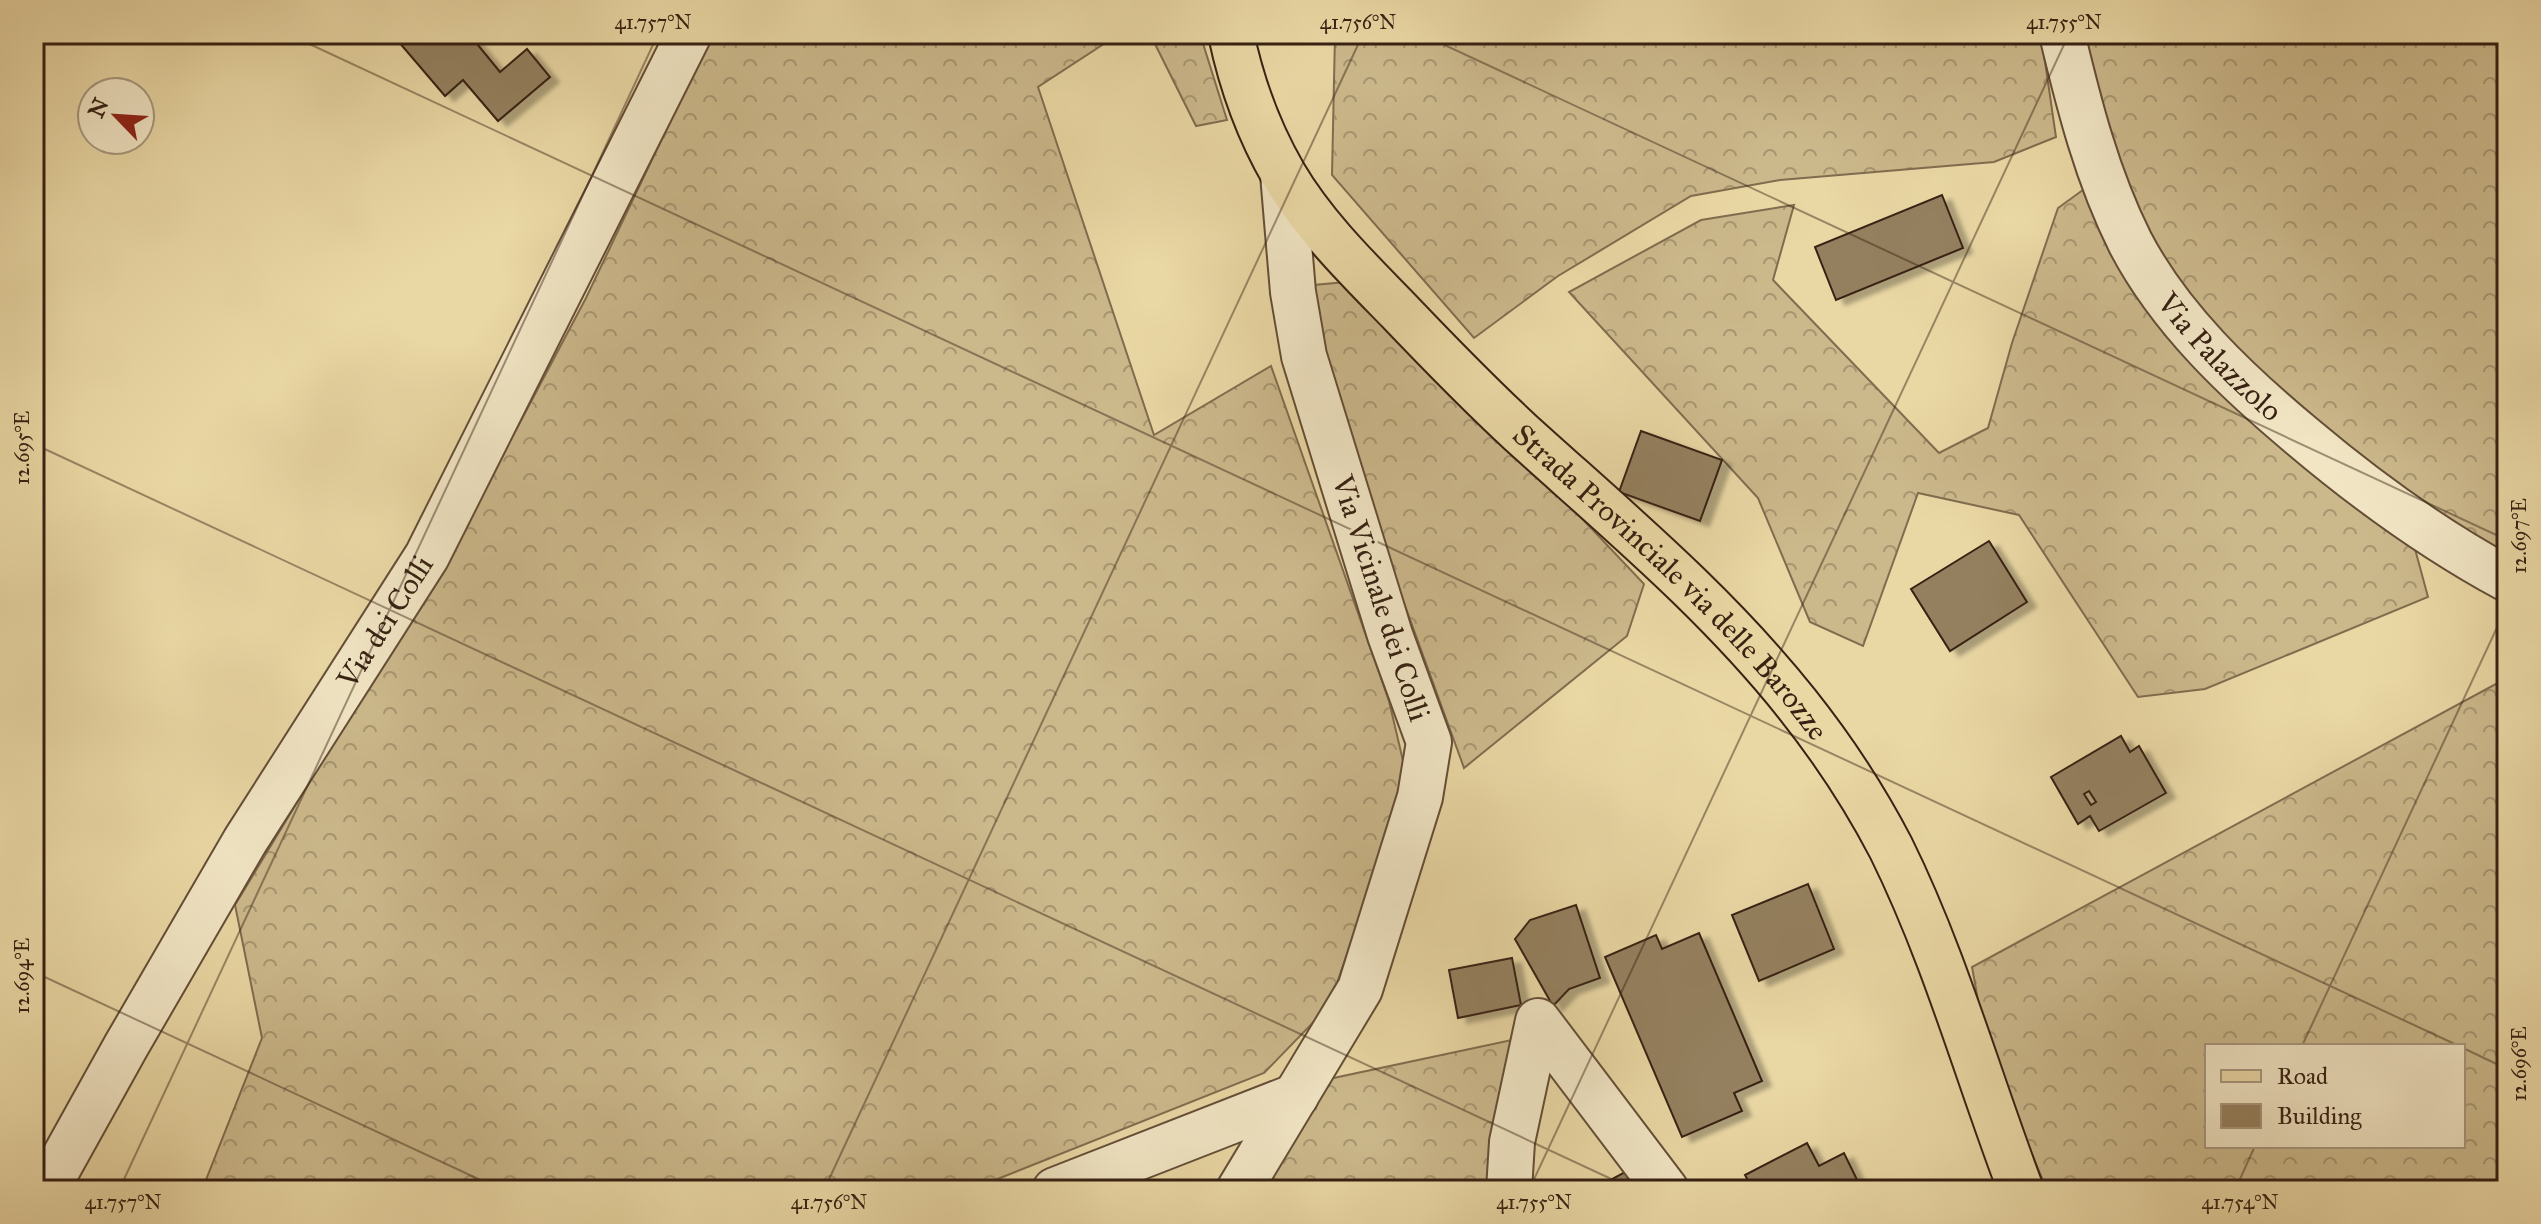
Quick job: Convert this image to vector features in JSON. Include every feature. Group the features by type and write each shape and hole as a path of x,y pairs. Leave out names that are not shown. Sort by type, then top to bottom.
{"main road":[{"name":"Strada Provinciale via delle Barozze","path":"1231,34 1252,105 1283,174 1323,229 1493,407 1676,572 1763,664 1820,735 1884,837 1911,893 1944,975 2021,1190"}],"street":[{"name":"Via dei Colli","path":"46,1190 245,841 427,556 689,34"},
{"name":"Via Palazzolo","path":"2062,34 2086,130 2110,196 2146,269 2181,318 2261,401 2355,480 2430,534 2507,579"},
{"name":"Via Vicinale dei Colli","path":"1239,1190 1360,989 1420,797 1429,742 1390,635 1304,356 1293,292 1283,174"},
{"path":"1509,1190 1512,1142 1538,1021 1666,1190"},
{"path":"1055,1190 1296,1096"}],"green space":[{"path":"712,34 1119,34 1038,87 1154,435 1271,366 1389,701 1404,765 1387,839 1329,1006 1264,1073 970,1190 202,1190 262,1038 235,905 473,511 586,298"},
{"path":"1150,34 1200,34 1227,120 1196,126"},
{"path":"1335,34 2041,34 2056,137 1994,162 1780,180 1691,196 1558,276 1474,338 1332,175"},
{"path":"2079,34 2507,34 2507,545 2493,555 2370,470 2238,361 2150,259"},
{"path":"2087,187 2415,549 2428,597 2205,689 2138,697 2019,515 1918,493 1863,646 1810,622 1758,498 1569,292 1701,220 1794,205 1773,280 1939,453 1988,428 2012,343 2058,208"},
{"path":"1357,281 1644,584 1627,636 1464,768 1360,482 1327,371 1314,285"},
{"path":"2507,678 2507,1190 2047,1190 1987,1050 1972,967"},
{"path":"1535,1035 1509,1190 1249,1190 1315,1082"}],"building":[{"path":"392,34 469,34 500,72 527,49 550,77 498,121 463,80 445,96"},
{"path":"1942,195 1963,248 1836,300 1815,247"},
{"path":"1641,431 1722,460 1700,521 1619,492"},
{"path":"1989,541 2027,602 1950,651 1911,589"},
{"path":"2121,736 2130,752 2139,746 2166,793 2099,831 2090,816 2078,824 2051,777","holes":["2089,791 2096,802 2091,805 2084,794"]},
{"path":"1808,884 1834,949 1759,981 1732,915"},
{"path":"1576,905 1600,978 1569,989 1553,1006 1515,939 1530,920"},
{"path":"1699,933 1762,1081 1734,1093 1742,1111 1682,1137 1605,957 1656,935 1662,949"},
{"path":"1512,958 1521,1005 1458,1018 1449,970"},
{"path":"1807,1143 1819,1166 1844,1153 1862,1190 1753,1190 1745,1175"},
{"path":"1625,1172 1634,1190 1592,1190"}]}
